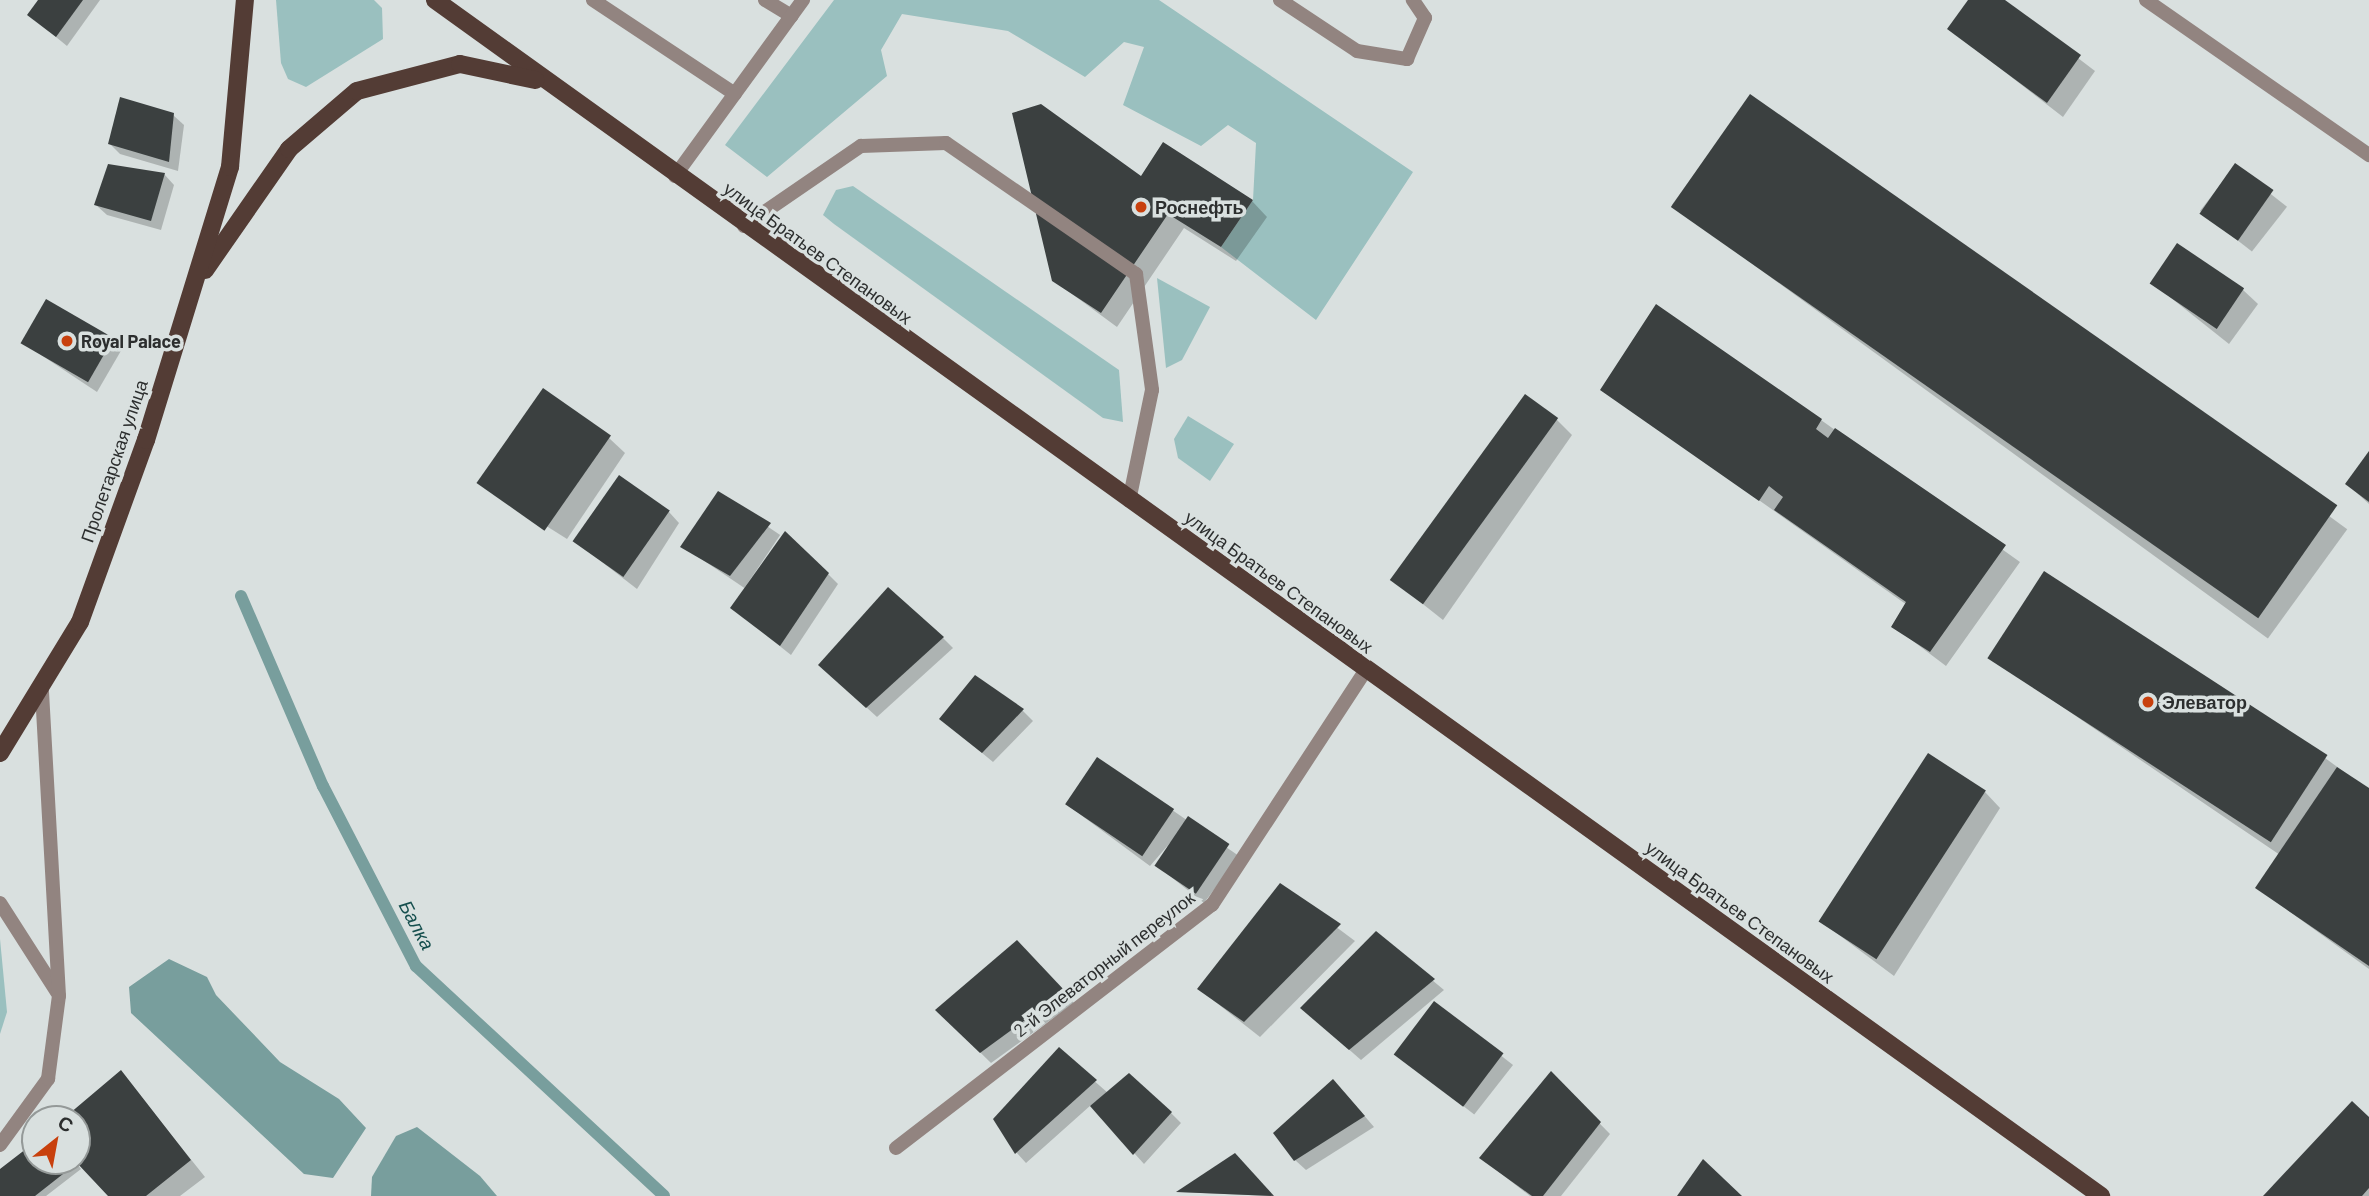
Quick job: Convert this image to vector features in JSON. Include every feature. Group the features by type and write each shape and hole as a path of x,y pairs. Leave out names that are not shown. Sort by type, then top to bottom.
{"main road":[{"name":"Пролетарская улица","path":"0,752 42,689 80,622 195,285 230,167 245,0"},
{"name":"улица Братьев Степановых","path":"435,0 541,81 2101,1196"},
{"path":"195,285 289,149 357,91 460,64 541,81"}],"street":[{"path":"593,0 735,94"},
{"path":"765,0 792,16"},
{"path":"675,176 803,0"},
{"path":"1280,0 1357,51 1407,59 1426,18 1413,0"},
{"path":"2147,0 2369,155"},
{"path":"744,226 861,146 946,144 1136,274 1152,390 1129,501"},
{"name":"2-й Элеваторный переулок","path":"896,1148 1212,905 1366,670"},
{"path":"0,1145 48,1079 59,996 42,689"},
{"path":"0,903 59,996"}],"shaded area":[{"path":"276,0 374,0 382,8 383,39 306,87 288,79 281,63"},
{"path":"834,0 1159,0 1413,172 1316,320 1221,247 1253,200 1256,143 1228,125 1201,146 1123,105 1144,47 1124,42 1085,77 1008,31 902,14 881,50 887,76 767,177 725,145"},
{"path":"853,186 1119,370 1123,422 1103,418 823,215 836,190"},
{"path":"1157,278 1210,307 1182,360 1166,368"},
{"path":"1188,416 1234,444 1210,481 1178,458 1174,439"},
{"path":"0,939 7,1012 0,1034"},
{"path":"169,959 207,977 216,995 280,1062 339,1099 366,1128 333,1178 304,1174 131,1013 129,987"},
{"path":"417,1127 480,1176 497,1196 371,1196 372,1177 396,1136"}],"building":[{"path":"38,0 83,0 56,37 27,15"},
{"path":"1968,0 2005,0 2081,55 2047,103 1947,29"},
{"path":"1750,94 2337,505 2258,618 1671,207"},
{"path":"120,97 174,113 169,162 108,144"},
{"name":"Роснефть","path":"1041,104 1141,176 1163,142 1253,200 1221,247 1168,214 1101,313 1052,281 1012,113"},
{"path":"2235,163 2274,190 2238,241 2199,214"},
{"path":"108,164 165,173 151,221 94,205"},
{"path":"2177,243 2244,288 2217,329 2150,284"},
{"name":"Royal Palace","path":"46,299 114,338 88,382 20,343"},
{"path":"1656,304 1822,419 1816,429 1828,438 1835,428 2006,545 1930,652 1891,627 1906,602 1774,510 1783,497 1769,486 1759,501 1600,390"},
{"path":"543,388 611,436 544,531 476,483"},
{"path":"1525,394 1558,418 1423,604 1390,580"},
{"path":"2369,451 2369,502 2345,484"},
{"path":"619,475 670,511 623,577 573,541"},
{"path":"718,491 771,523 730,576 680,547"},
{"path":"785,531 829,573 780,646 730,608"},
{"name":"Элеватор","path":"2044,571 2327,755 2271,842 1987,658"},
{"path":"888,587 944,637 866,708 818,665"},
{"path":"975,675 1024,709 982,753 939,719"},
{"path":"1928,753 1986,791 1876,959 1819,922"},
{"path":"1097,757 1174,809 1142,856 1065,804"},
{"path":"2337,767 2369,788 2369,966 2255,888"},
{"path":"1188,816 1229,844 1196,894 1154,866"},
{"path":"1280,883 1341,924 1244,1022 1197,989"},
{"path":"1376,931 1435,979 1349,1050 1300,1008"},
{"path":"1017,940 1065,991 980,1053 935,1010"},
{"path":"1434,1001 1503,1053 1463,1107 1394,1055"},
{"path":"1059,1047 1097,1080 1015,1154 993,1119"},
{"path":"121,1070 191,1160 146,1196 108,1196 88,1175 91,1175 91,1105 80,1105"},
{"path":"1551,1071 1601,1122 1543,1196 1532,1196 1479,1158"},
{"path":"1129,1073 1172,1112 1133,1155 1090,1106"},
{"path":"1333,1079 1365,1116 1294,1161 1273,1133"},
{"path":"2352,1101 2369,1117 2369,1188 2362,1196 2263,1196"},
{"path":"21,1153 21,1175 62,1175 35,1196 0,1196 0,1169"},
{"path":"1235,1153 1274,1196 1176,1192"},
{"path":"1703,1159 1742,1196 1677,1196"}],"waterway":[{"name":"Балка","path":"241,596 323,786 416,966 664,1196"}],"place":[{"name":"Роснефть","path":"1141,207"},
{"name":"Royal Palace","path":"67,341"},
{"name":"Элеватор","path":"2148,702"}]}
